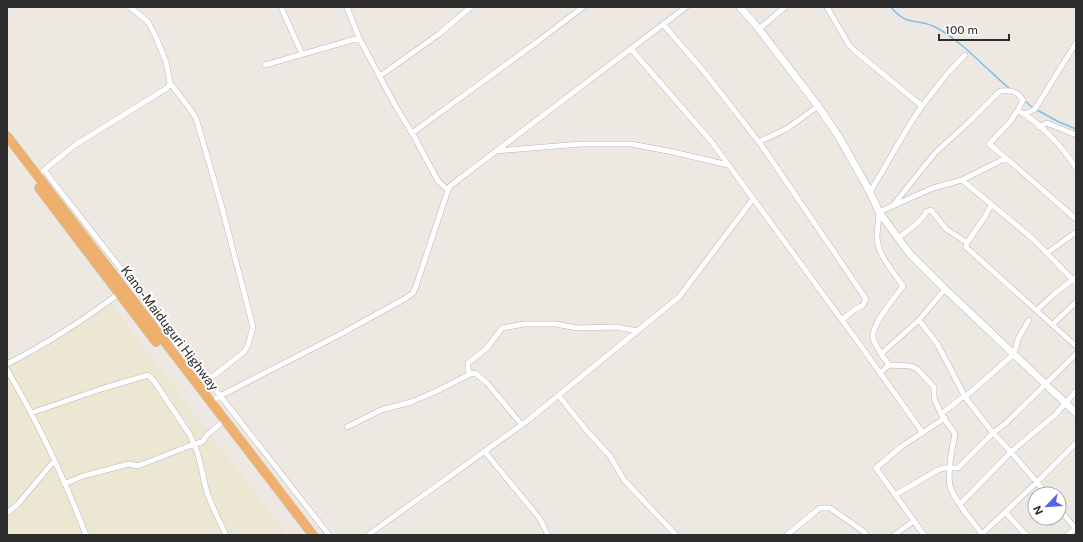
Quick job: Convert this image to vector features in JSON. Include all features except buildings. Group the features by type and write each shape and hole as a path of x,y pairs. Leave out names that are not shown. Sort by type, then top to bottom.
{"highway":[{"name":"Kano-Maiduguri Highway","path":"7,136 220,424 306,535"},
{"name":"Kano-Maiduguri Highway","path":"7,146 210,402 313,535"}],"street":[{"path":"130,7 148,22 166,62 170,83 196,118 223,211 253,327 248,345 244,352 208,380"},
{"path":"281,7 302,54"},
{"path":"380,76 439,34 471,7"},
{"path":"412,133 583,7"},
{"path":"210,402 337,336 413,293 450,186 686,7"},
{"path":"740,7 759,29 818,106 839,137 870,192 879,212 910,254 1076,413"},
{"path":"759,29 785,7"},
{"path":"828,7 849,45 855,52 922,106"},
{"path":"349,8 360,38 395,105 438,181 448,190"},
{"path":"663,24 706,74 759,142 866,299 863,305 842,320"},
{"path":"265,65 360,38"},
{"path":"1025,114 1035,109 1076,43"},
{"path":"631,49 711,141 923,433"},
{"path":"870,192 889,162 906,129 947,74 965,55"},
{"path":"37,175 75,145 167,88 170,83"},
{"path":"893,205 935,153 1000,91 1008,90 1018,93 1022,100 1018,110 1010,122 989,144 1076,219"},
{"path":"759,142 788,128 818,106"},
{"path":"1018,110 1025,114 1058,144 1076,168"},
{"path":"1039,127 1047,123 1076,135"},
{"path":"496,152 581,144 630,144 728,165"},
{"path":"879,212 933,188 962,180 1006,158"},
{"path":"45,170 328,535"},
{"path":"962,180 1033,239 1075,280 1037,310"},
{"path":"368,535 522,425 679,297 753,199"},
{"path":"991,205 986,216 967,243 966,247 1076,346"},
{"path":"898,238 919,221 926,214 926,212 931,210 946,230 967,243"},
{"path":"879,212 877,237 878,248 888,266 903,286 887,308 872,336 881,354 889,365"},
{"path":"1047,253 1076,232"},
{"path":"881,354 919,320 945,289"},
{"path":"7,364 38,349 87,317 122,291"},
{"path":"1053,324 1076,302"},
{"path":"919,320 938,345 965,397 993,433 1040,486"},
{"path":"924,535 876,468 902,446 923,433 1014,354 1018,340 1029,320"},
{"path":"470,374 468,363 486,348 502,328 524,324 555,324 577,328 616,328 637,331"},
{"path":"895,495 938,470 958,468 1076,354"},
{"path":"880,373 889,365 911,366 917,369 934,387 934,398 943,416 955,434 950,468 950,486 960,504 983,534 1076,443"},
{"path":"7,370 54,461 86,535"},
{"path":"347,427 381,410 418,400 470,374 475,373 484,379 522,425"},
{"path":"31,414 101,389 148,375 158,387 190,435 198,452 202,475 208,495 226,535"},
{"path":"960,504 1011,452 1055,415 1076,391"},
{"path":"559,396 587,431 610,456 624,480 676,535"},
{"path":"64,484 83,476 129,464 138,466 202,442 207,435 220,424"},
{"path":"485,452 540,518 548,535"},
{"path":"7,513 18,504 54,461"},
{"path":"787,535 820,508 830,508 863,531 866,535"},
{"path":"1005,512 1026,535"},
{"path":"1067,518 1076,529 1068,535"},
{"path":"894,535 914,521"}],"shaded area":[{"path":"111,304 287,535 7,535 7,367 31,356"}],"waterway":[{"path":"891,7 902,18 931,25 947,34 965,48 1010,89"},
{"path":"1024,100 1033,108"},
{"path":"1037,110 1076,129"}]}
